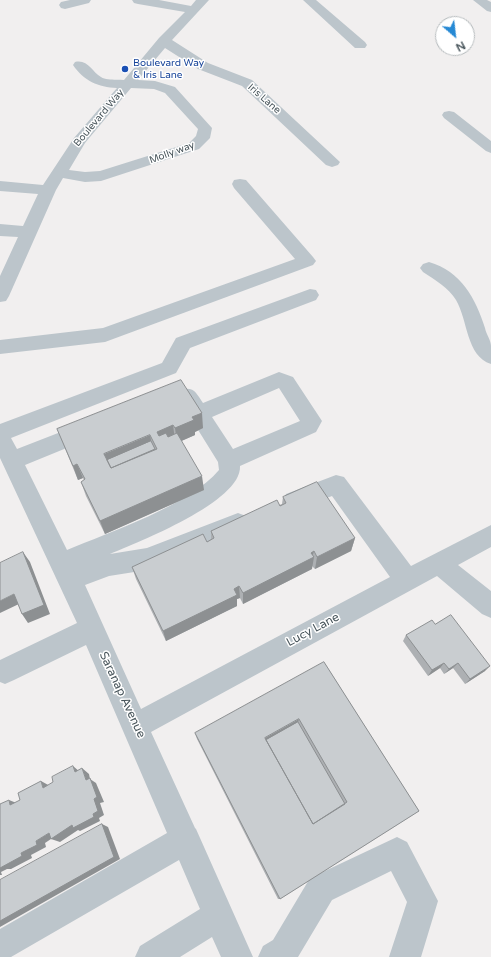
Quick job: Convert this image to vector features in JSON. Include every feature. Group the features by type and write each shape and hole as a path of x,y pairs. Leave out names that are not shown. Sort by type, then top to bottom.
{"street":[{"path":"65,5 86,0"},
{"path":"138,0 198,5"},
{"path":"309,0 360,45"},
{"path":"479,0 491,8"},
{"name":"Boulevard Way","path":"0,296 48,190 79,141 99,115 198,5"},
{"name":"Iris Lane","path":"164,41 203,66 247,83 332,162"},
{"path":"80,65 96,80 104,83 119,85 129,83"},
{"name":"Molly way","path":"59,172 85,177 101,176 194,146 201,142 206,134 205,128 170,90 155,85 129,83"},
{"path":"449,115 491,148"},
{"path":"0,347 105,335 307,261 240,184"},
{"path":"0,186 48,190"},
{"path":"0,230 29,232"},
{"path":"429,268 455,285 466,300 478,339 491,357"},
{"path":"4,446 169,368 183,343 310,295"},
{"path":"199,414 279,380 283,380 286,382 312,421 309,426 230,461"},
{"path":"66,572 132,534 198,502 219,486 229,473 230,461 184,393 166,399"},
{"path":"4,446 107,423"},
{"name":"Saranap Avenue","path":"4,446 66,572 92,629 237,957"},
{"path":"278,507 336,484 406,579"},
{"path":"66,572 147,559 256,516"},
{"name":"Lucy Lane","path":"136,726 406,579 491,535"},
{"path":"438,563 491,606"},
{"path":"5,671 92,629"},
{"path":"0,946 186,839"},
{"path":"274,957 284,951 320,889 397,852 423,901 405,957"},
{"path":"151,957 218,916"}],"building":[{"path":"181,380 202,413 192,417 194,420 175,428 173,425 157,432 159,436 166,433 168,437 177,433 202,476 100,521 81,482 85,479 77,464 73,466 57,429","holes":["150,435 157,449 111,468 104,454"]},
{"path":"151,441 155,449 111,468 107,460"},
{"path":"317,482 355,538 317,557 314,551 311,553 314,557 243,593 239,586 234,589 237,595 163,631 132,567 203,534 207,542 214,538 211,531 277,500 280,506 286,503 283,497"},
{"path":"23,552 44,605 22,614 14,594 0,601 0,563"},
{"path":"451,615 490,666 470,679 458,663 449,669 444,663 432,670 406,635 432,620 435,624"},
{"path":"324,662 419,811 280,899 195,733","holes":["299,719 347,802 313,824 265,738"]},
{"path":"298,722 345,804 313,824 266,740"},
{"path":"73,766 75,772 82,768 86,780 90,778 97,797 94,799 98,811 93,814 94,817 73,828 72,825 51,839 49,833 36,841 37,845 21,853 22,856 0,868 0,804 9,800 10,805 20,800 18,793 41,781 43,788 53,782 52,777"},
{"path":"102,824 114,857 0,921 0,880"}],"place":[{"name":"Boulevard Way & Iris Lane","path":"125,69"}]}
